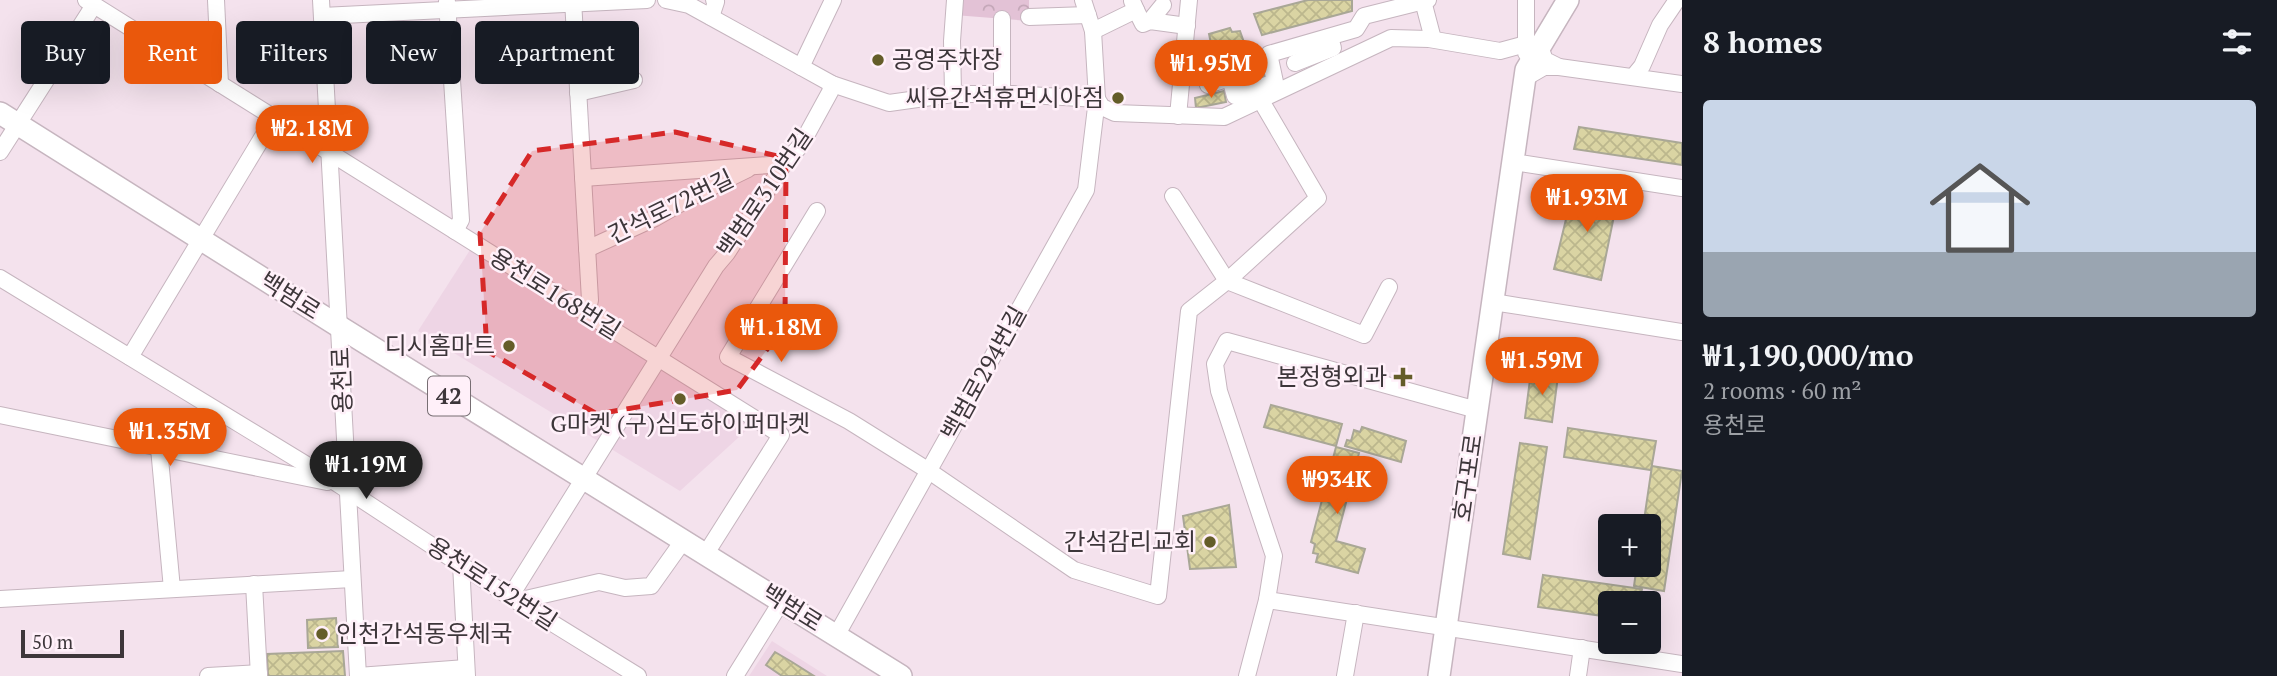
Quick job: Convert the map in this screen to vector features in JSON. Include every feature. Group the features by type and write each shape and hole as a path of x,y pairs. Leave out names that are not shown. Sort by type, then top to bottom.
{"main road":[{"name":"호구포로","path":"1439,676 1525,77 1533,46 1568,0"},
{"name":"백범로","path":"0,113 901,676"}],"street":[{"path":"216,0 217,21"},
{"path":"321,8 647,0"},
{"path":"666,0 689,5 832,84 889,103 953,94 1002,94 1097,99 1102,107 1115,113 1224,117 1391,38 1433,39 1500,51 1533,46"},
{"path":"711,17 716,2 714,0"},
{"path":"801,67 832,0"},
{"path":"1178,116 1189,0"},
{"path":"1526,0 1533,46 1545,60 1559,67"},
{"path":"1633,77 1642,66 1660,25 1677,0"},
{"path":"1208,85 1230,78 1235,96 1275,82 1269,54 1356,29 1364,16 1425,1 1433,39"},
{"name":"간석로72번길","path":"573,2 590,300 587,314"},
{"path":"953,94 952,41 955,2"},
{"path":"0,152 90,3"},
{"name":"용천로168번길","path":"90,3 124,24"},
{"path":"447,5 461,220 455,231"},
{"path":"1029,17 1088,15 1134,5 1143,24 1150,21 1164,5"},
{"name":"용천로","path":"321,8 340,327 344,486 358,676"},
{"name":"백범로294번길","path":"836,636 1086,190 1097,99 1088,15"},
{"path":"1002,19 1002,94"},
{"path":"1150,21 1186,26"},
{"path":"1295,63 1334,48 1330,37"},
{"path":"1500,51 1513,59 1525,77 1544,67 1559,67 1682,84"},
{"name":"용천로168번길","path":"220,84 781,435 705,555"},
{"path":"578,93 617,84"},
{"name":"백범로310번길","path":"582,478 716,266 784,164 801,145 832,84"},
{"path":"817,211 727,356 849,421 929,471 1074,570 1158,596 1189,311 1227,281 1318,198 1260,99"},
{"path":"130,357 274,118"},
{"path":"1513,162 1682,188"},
{"name":"간석로72번길","path":"583,178 784,164"},
{"name":"간석로72번길","path":"587,249 655,218 755,166"},
{"path":"1173,196 1227,281 1364,335 1389,287"},
{"name":"용천로152번길","path":"0,278 344,486 461,565 638,676"},
{"path":"1493,302 1682,332"},
{"path":"1247,676 1267,600 1274,556 1219,391 1215,364 1227,341 1478,410"},
{"path":"0,415 344,486"},
{"path":"159,448 172,589"},
{"path":"514,599 582,478"},
{"path":"514,599 599,582 625,588 651,586 683,541"},
{"path":"358,676 466,672 461,565"},
{"path":"0,599 352,579"},
{"path":"208,676 259,675 254,584"},
{"path":"1267,600 1582,648 1671,667"},
{"path":"735,676 781,602"},
{"path":"1345,676 1356,613"},
{"path":"1578,676 1582,648"}],"highlighted area":[{"path":"675,132 786,158 785,325 737,390 597,414 487,351 480,233 532,151"}],"shaded area":[{"path":"470,250 751,426 680,491 418,331"},
{"path":"772,641 827,676 749,676"}],"green space":[{"path":"955,0 1029,0 1029,21 954,15"}],"building":[{"path":"1308,0 1352,0 1352,11 1262,35 1254,14"},
{"path":"1230,28 1232,32 1240,31 1246,48 1257,45 1268,82 1247,88 1236,52 1214,58 1209,34"},
{"path":"1224,91 1226,102 1196,108 1195,98"},
{"path":"1579,127 1682,143 1682,165 1574,149"},
{"path":"1573,190 1618,196 1601,280 1554,269"},
{"path":"1531,372 1558,376 1552,422 1525,418"},
{"path":"1271,405 1342,424 1336,446 1264,427"},
{"path":"1362,427 1406,441 1401,462 1345,446 1347,440 1351,441 1354,430 1360,432"},
{"path":"1568,428 1656,441 1651,470 1564,457"},
{"path":"1520,443 1547,447 1530,559 1503,554"},
{"path":"1336,447 1359,453 1336,541 1365,549 1358,573 1316,562 1318,554 1313,553 1315,544 1311,542"},
{"path":"1652,466 1682,471 1664,591 1634,586 1635,577 1661,577 1661,514 1645,514"},
{"name":"간석감리교회","path":"1229,505 1236,567 1190,569 1183,516"},
{"path":"1543,575 1642,589 1598,591 1598,615 1538,607"},
{"name":"인천간석동우체국","path":"336,618 338,647 308,648 307,620"},
{"path":"343,651 345,676 268,676 267,654"},
{"path":"775,652 814,676 782,676 766,665"}],"place":[{"name":"공영주차장","path":"878,60"},
{"name":"씨유간석휴먼시아점","path":"1118,98"},
{"name":"디시홈마트","path":"509,346"},
{"name":"본정형외과","path":"1403,377"},
{"name":"G마켓 (구)심도하이퍼마켓","path":"680,399"},
{"name":"간석감리교회","path":"1210,542"},
{"name":"인천간석동우체국","path":"322,634"}]}
